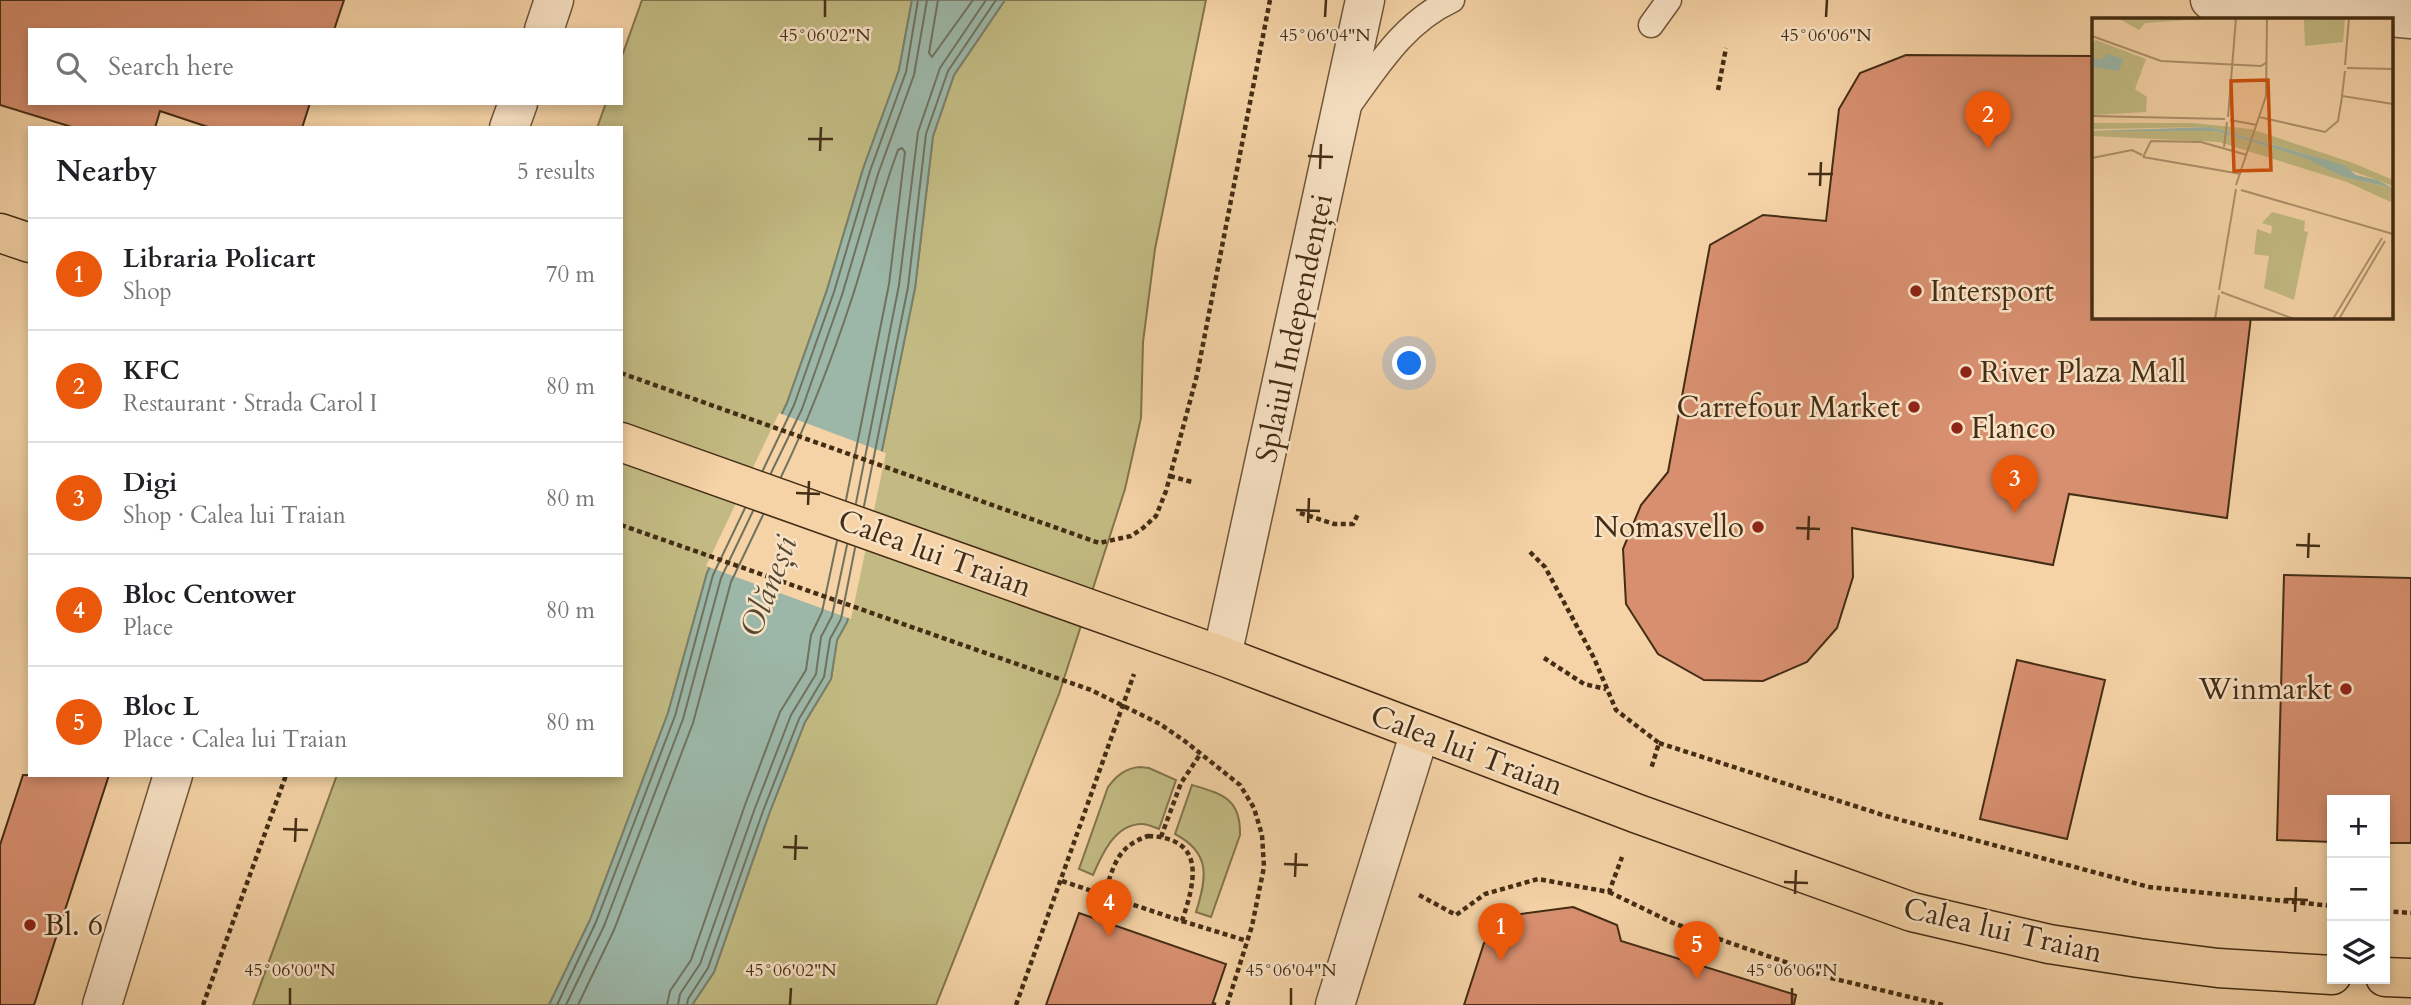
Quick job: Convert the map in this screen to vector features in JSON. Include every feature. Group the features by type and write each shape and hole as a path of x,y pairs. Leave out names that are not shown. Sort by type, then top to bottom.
{"main road":[{"path":"0,233 28,242"},
{"name":"Calea lui Traian","path":"623,443 1140,626 1638,814 1912,912 2049,944 2139,958 2218,968 2327,975"},
{"path":"2390,977 2411,978"}],"street":[{"path":"545,28 554,0"},
{"name":"Splaiul Independenței","path":"1222,656 1366,0"},
{"path":"2210,0 2332,6 2411,19"},
{"path":"510,126 517,105"},
{"path":"1335,1005 1420,732"},
{"path":"102,1005 172,777"}],"lane":[{"path":"1341,117 1396,41 1426,15 1452,0"},
{"path":"1651,25 1669,0"}],"path":[{"path":"623,374 1099,543 1131,536 1156,516 1170,476 1196,375 1270,0"},
{"path":"1718,90 1726,48"},
{"path":"1170,476 1192,482"},
{"path":"1297,512 1334,524 1353,524 1358,514"},
{"path":"623,527 1091,690 1160,724 1201,753 1240,785 1254,808 1262,835 1264,867 1247,941 1227,1005"},
{"path":"1530,552 1545,567 1594,658 1616,710 1659,743 1886,816 2149,887 2327,905"},
{"path":"1016,1005 1123,706 1140,626"},
{"path":"1544,658 1584,684 1607,689"},
{"path":"1609,892 1638,814 1659,743"},
{"path":"1161,837 1181,783 1201,753"},
{"path":"203,1005 285,777"},
{"path":"1104,895 1116,861 1123,850 1134,841 1148,836 1161,837 1175,842 1185,851 1192,863 1193,889 1182,921"},
{"path":"1378,873 1456,915 1485,894 1538,879 1609,892 1673,923 1831,978 1943,1005"},
{"path":"1062,881 1247,941"},
{"path":"2390,912 2411,914"}],"shaded area":[{"path":"642,0 912,0 899,70 863,169 827,290 787,403 707,573 668,713 590,920 549,1005 253,1005 336,777 623,777 623,126 598,126 605,105 623,105 623,53"},
{"path":"1005,0 1206,0 1155,249 1143,342 1141,418 1125,489 1059,694 936,1005 692,1005 714,972 769,814 805,722 831,679 837,640 847,622 915,288 933,136 954,75"},
{"path":"1140,767 1149,768 1176,780 1159,829 1142,824 1124,829 1111,842 1093,875 1079,869 1108,787 1122,773"},
{"path":"1192,785 1212,791 1228,800 1237,813 1239,823 1240,835 1211,917 1196,912 1204,877 1200,858 1187,841 1175,834"}],"water":[{"name":"Olănești","path":"912,0 1005,0 954,75 933,136 915,288 847,622 837,640 831,679 805,722 769,814 714,972 692,1005 549,1005 590,920 668,713 707,573 787,403 827,290 863,169 899,70"}],"pier":[{"path":"779,413 886,453 851,619 706,566"}],"building":[{"path":"0,0 344,0 335,28 28,28 28,105 309,105 303,126 205,126 160,111 156,126 68,126 0,105"},
{"name":"River Plaza Mall","path":"1906,55 2092,56 2092,318 2251,318 2227,518 2069,494 2053,565 1852,528 1853,577 1837,628 1807,662 1763,681 1704,680 1658,654 1626,604 1623,549 1641,505 1668,472 1710,245 1763,215 1826,221 1839,109 1860,73"},
{"name":"Winmarkt","path":"2284,575 2411,578 2411,843 2390,843 2390,795 2327,795 2327,842 2277,840"},
{"path":"2017,660 2105,680 2067,839 1980,819"},
{"name":"Bl. 6","path":"23,775 108,777 34,1005 0,1005 0,845"},
{"path":"1573,907 1617,925 1621,941 1796,995 1794,1005 1464,1005 1484,943 1521,914"},
{"path":"1079,913 1226,964 1212,1005 1046,1005"}],"place":[{"name":"KFC","path":"1988,149"},
{"name":"Intersport","path":"1916,291"},
{"name":"River Plaza Mall","path":"1966,372"},
{"name":"Carrefour Market","path":"1914,407"},
{"name":"Flanco","path":"1957,428"},
{"name":"Digi","path":"2015,513"},
{"name":"Nomasvello","path":"1758,527"},
{"name":"Winmarkt","path":"2346,689"},
{"name":"Bl. 6","path":"30,925"},
{"name":"Bloc Centower","path":"1109,937"},
{"name":"Libraria Policart","path":"1501,961"},
{"name":"Bloc L","path":"1697,979"}]}
